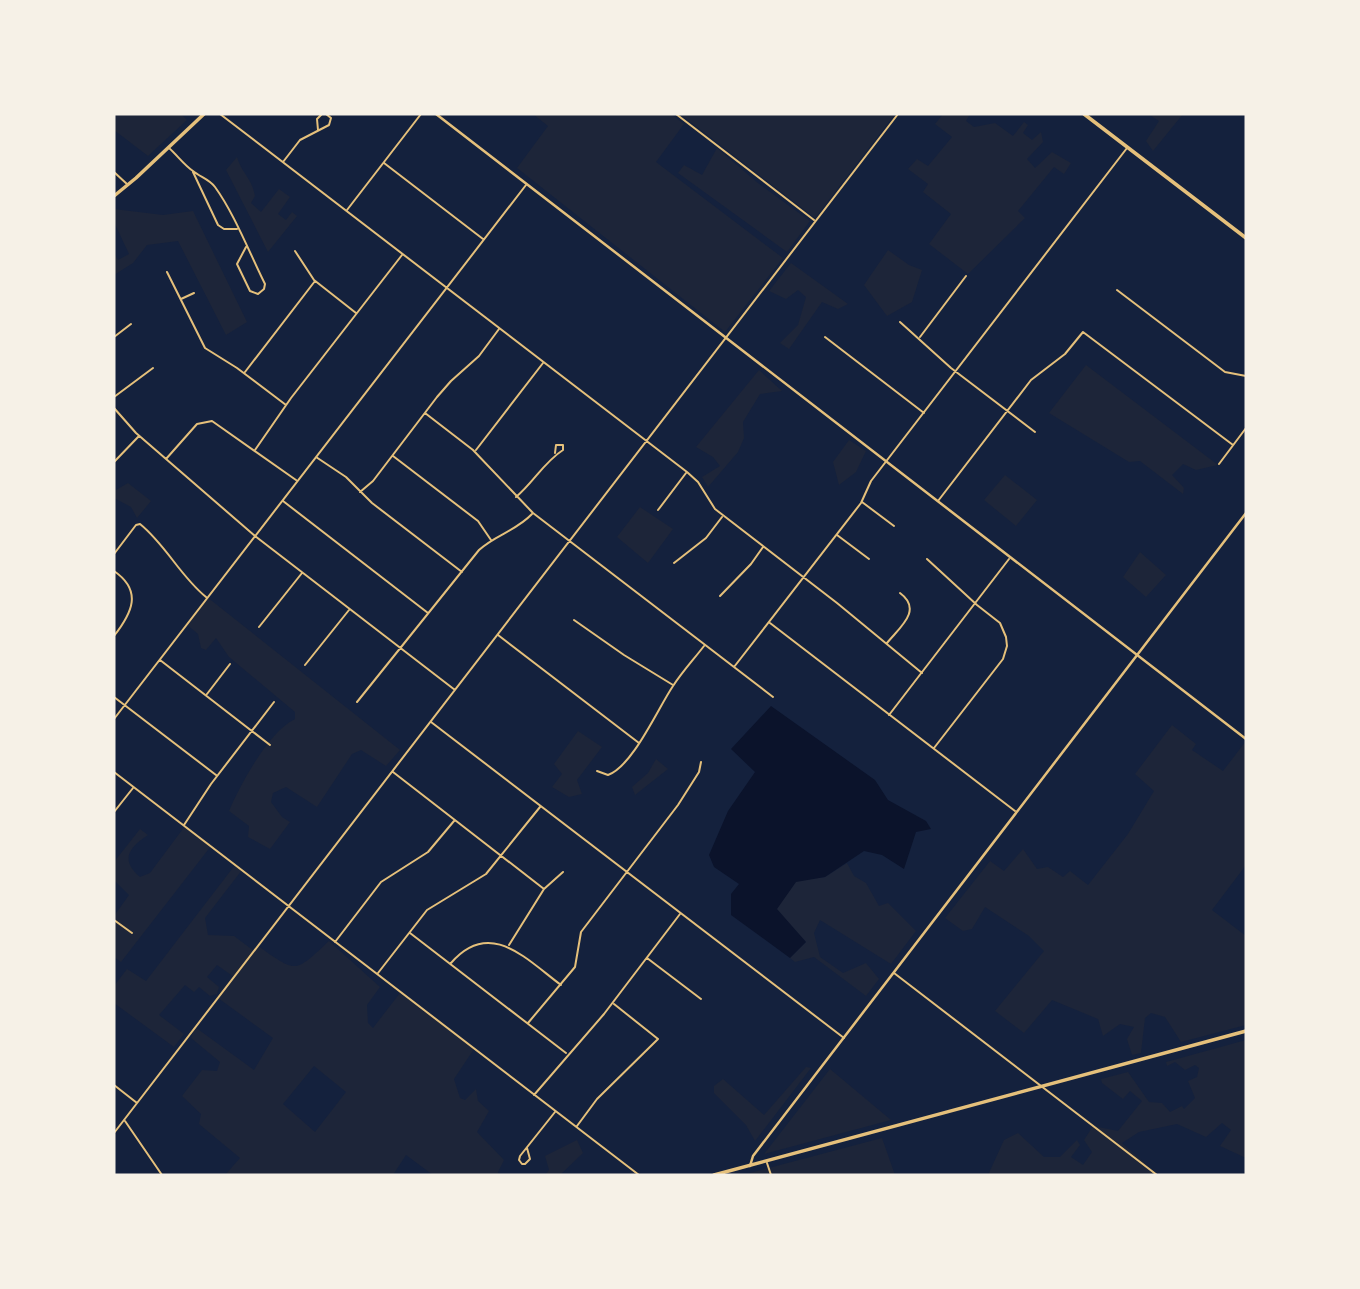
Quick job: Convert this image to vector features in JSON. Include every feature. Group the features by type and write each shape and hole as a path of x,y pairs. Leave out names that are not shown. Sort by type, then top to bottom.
{"main road":[{"path":"114,195 204,114"},
{"path":"1084,114 1246,238"},
{"path":"714,1175 1246,1031"}],"street":[{"path":"220,114 687,472 698,482 715,509 723,516 922,673"},
{"path":"283,162 300,139 318,131 331,124 331,118 324,114 317,119 318,131"},
{"path":"346,211 421,114"},
{"path":"436,114 1246,739"},
{"path":"676,114 815,221"},
{"path":"114,1133 898,114"},
{"path":"734,667 862,502 868,486 1128,147"},
{"path":"169,148 193,171 213,185 237,229 265,284 264,289 258,293 250,291 237,264 246,247"},
{"path":"384,163 484,240"},
{"path":"193,171 218,225 224,229 237,229"},
{"path":"114,172 128,185"},
{"path":"114,719 282,500 340,429 526,184"},
{"path":"295,251 316,281 357,314"},
{"path":"255,450 286,405 403,254"},
{"path":"167,272 205,348 286,405"},
{"path":"919,338 966,276"},
{"path":"244,373 316,281"},
{"path":"1117,290 1225,372 1246,376"},
{"path":"180,299 194,293"},
{"path":"900,322 956,372 1035,432"},
{"path":"114,337 131,324"},
{"path":"360,492 373,481 451,381 479,356 500,329"},
{"path":"938,502 1031,380 1062,356 1083,332 1233,445"},
{"path":"825,337 924,413"},
{"path":"475,452 543,362"},
{"path":"114,397 153,368"},
{"path":"114,408 139,436 255,536 455,690"},
{"path":"425,413 475,452 533,513 773,697"},
{"path":"166,459 192,428 209,421 218,424 297,481"},
{"path":"1219,464 1246,428"},
{"path":"114,462 139,436"},
{"path":"516,497 533,482 551,459 563,450 563,445 556,445 555,453"},
{"path":"392,455 478,521 491,540"},
{"path":"316,457 345,477 360,492 462,572"},
{"path":"658,510 687,472"},
{"path":"282,500 430,614"},
{"path":"862,502 894,526"},
{"path":"357,702 479,550 491,540 513,530 533,513"},
{"path":"750,1166 753,1156 1246,513"},
{"path":"674,563 706,538 723,516"},
{"path":"114,554 137,524 144,527 155,536 188,582 207,598"},
{"path":"836,534 869,559"},
{"path":"720,596 764,547"},
{"path":"889,715 1010,558"},
{"path":"928,559 1000,623 1006,637 1003,659 933,749"},
{"path":"114,570 128,585 132,603 129,614 114,636"},
{"path":"259,627 303,572"},
{"path":"887,643 911,610 910,602 900,593"},
{"path":"305,665 350,609"},
{"path":"574,620 673,685"},
{"path":"769,622 1016,812"},
{"path":"498,634 639,743"},
{"path":"597,771 604,775 616,771 639,743 673,685 705,645"},
{"path":"159,660 270,745"},
{"path":"205,695 230,664"},
{"path":"114,697 217,776"},
{"path":"184,826 217,776 274,702"},
{"path":"430,722 844,1038"},
{"path":"528,1023 562,985 576,964 581,932 688,790 699,772 701,762"},
{"path":"114,772 639,1175"},
{"path":"392,772 544,889"},
{"path":"114,812 133,787"},
{"path":"377,974 426,910 483,877 540,806"},
{"path":"335,942 381,882 428,852 454,820"},
{"path":"508,946 544,889 563,872"},
{"path":"534,1095 613,1003 680,913"},
{"path":"114,920 132,933"},
{"path":"409,932 568,1055"},
{"path":"451,964 462,952 478,944 508,946 562,985"},
{"path":"646,958 701,999"},
{"path":"894,973 1157,1175"},
{"path":"576,1127 597,1099 658,1039 613,1003"},
{"path":"114,1085 137,1102"},
{"path":"527,1148 556,1111"},
{"path":"124,1120 162,1175"},
{"path":"766,1161 771,1175"}],"shaded area":[{"path":"114,114 181,114 187,120 148,156 114,130"},
{"path":"533,114 671,114 684,124 656,162 783,258 725,332 517,168 548,126"},
{"path":"680,114 895,114 815,218"},
{"path":"943,114 970,114 966,121 974,127 995,123 1013,136 1024,122 1028,125 1023,133 1032,140 1041,132 1043,142 1027,159 1035,168 1052,152 1071,163 1064,174 1054,167 1018,211 1025,218 968,274 929,244 951,214 923,192 928,184 908,169 917,159 928,166 952,137 935,124"},
{"path":"1148,114 1183,114 1153,151 1146,141 1159,121"},
{"path":"717,148 758,183 810,221 787,252 678,173 684,165 702,175"},
{"path":"237,157 254,190 255,196 251,203 261,212 279,189 290,197 278,214 286,220 292,212 297,216 268,252 226,170"},
{"path":"114,209 163,215 193,211 247,322 226,335 178,241 147,245 133,263 114,275 114,253 118,260 129,254 114,222"},
{"path":"888,250 909,265 922,270 912,302 887,316 864,285"},
{"path":"791,263 848,304 838,309 822,302 789,349 780,343 798,325 806,297 798,290 786,299 769,291"},
{"path":"1086,365 1218,465 1196,470 1183,464 1172,475 1184,488 1183,494 1140,461 1129,462 1049,413"},
{"path":"759,370 782,391 760,394 743,422 744,438 738,452 708,487 702,477 720,466 713,457 696,447"},
{"path":"849,440 866,451 856,472 839,485 833,462"},
{"path":"1005,475 1037,500 1016,526 984,500"},
{"path":"128,483 151,501 137,518 131,507 114,498 114,488 116,490"},
{"path":"640,507 673,529 648,563 617,537"},
{"path":"1140,552 1166,575 1146,597 1123,577"},
{"path":"207,597 400,750 386,766 361,750 352,754 317,807 286,787 273,793 271,802 282,817 290,822 270,849 248,837 249,826 229,811 256,760 275,735 295,719 295,712 229,657 216,638 206,650 201,648 198,634 186,624"},
{"path":"771,706 875,780 888,800 926,821 931,829 916,832 904,869 882,855 864,851 825,877 796,882 777,909 806,942 790,958 731,915 731,894 739,884 714,867 709,855 728,811 755,772 731,749"},
{"path":"1172,725 1196,744 1192,750 1223,771 1246,741 1246,865 1212,910 1246,936 1246,1025 1181,1042 1165,1017 1151,1013 1145,1018 1141,1053 1132,1055 1127,1039 1134,1027 1120,1024 1103,1036 1098,1019 1052,1000 1024,1033 995,1011 1044,951 1029,936 985,907 972,929 963,931 945,918 990,861 1004,871 1023,849 1037,869 1048,867 1063,877 1070,871 1088,885 1128,834 1154,791 1135,774"},
{"path":"578,731 602,747 577,780 582,794 569,797 552,787 562,774 554,764"},
{"path":"656,759 668,769 635,795 632,787 648,773"},
{"path":"185,826 211,846 121,962 114,957 114,916 129,895 114,880 114,862 140,829 148,835 136,844 129,854 130,865 140,877 150,873"},
{"path":"847,863 854,876 866,883 879,906 888,903 916,931 891,964 820,920 814,933 820,957 843,973 866,963 879,979 866,996 814,957 795,962 790,958 806,942 776,909 796,881 825,877"},
{"path":"235,865 242,870 205,918 208,935 234,936 254,951 258,946 288,965 295,966 309,959 329,941 380,987 367,1005 368,1023 373,1028 400,993 474,1049 454,1079 460,1098 465,1100 476,1089 478,1101 489,1111 477,1132 504,1160 499,1175 433,1175 406,1155 393,1175 225,1175 240,1158 199,1124 201,1114 182,1096 202,1070 217,1071 220,1062 191,1038 195,1027 254,1070 273,1038 218,998 234,977 217,965 207,977 219,987 217,994 210,996 199,987 194,992 185,985 159,1015 184,1034 174,1047 114,1003 114,986 127,969 146,981","holes":["314,1066 346,1092 315,1132 283,1104"]},
{"path":"1246,1040 1246,1158 1220,1146 1231,1130 1222,1123 1206,1137 1177,1124 1139,1132 1122,1143 1158,1175 988,1175 1004,1140 1018,1133 1044,1157 1060,1157 1077,1140 1080,1145 1071,1157 1083,1165 1092,1152 1084,1140 1093,1126 1118,1131 1142,1101 1130,1091 1123,1099 1102,1083 1101,1079 1128,1072 1149,1102 1162,1103 1170,1112 1182,1106 1184,1109 1195,1098 1188,1081 1197,1077 1199,1068 1195,1065 1185,1070 1175,1062 1167,1066 1166,1062"},
{"path":"806,1067 811,1068 755,1141 746,1125 714,1093 714,1086 723,1079 764,1115"},
{"path":"830,1069 891,1120 764,1154"},
{"path":"882,1138 895,1175 742,1175"},
{"path":"577,1140 583,1153 560,1175 545,1175 549,1170 545,1156"}]}
